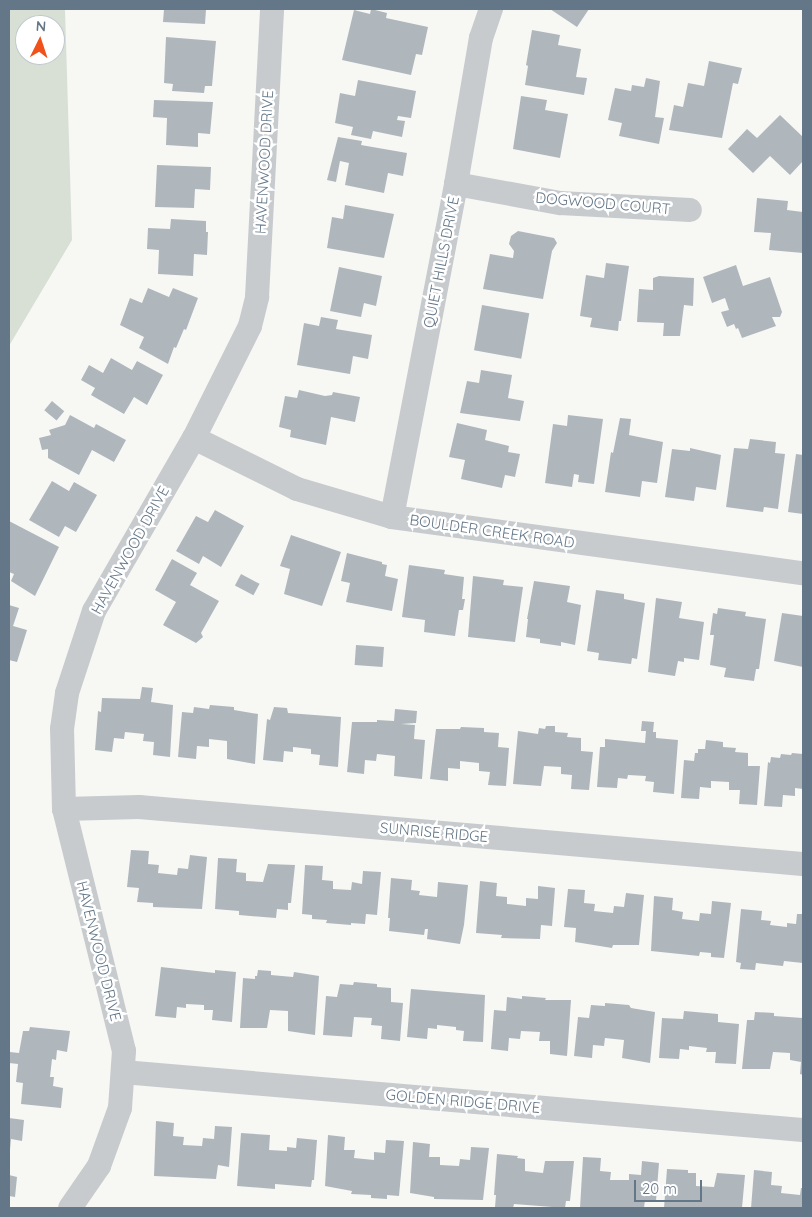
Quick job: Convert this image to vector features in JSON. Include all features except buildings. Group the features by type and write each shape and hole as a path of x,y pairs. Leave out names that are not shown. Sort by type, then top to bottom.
{"street":[{"name":"HAVENWOOD DRIVE","path":"70,1208 99,1166 120,1108 124,1051 64,808 62,729 67,693 94,611 194,438 250,326 257,297 272,9"},
{"name":"QUIET HILLS DRIVE","path":"392,517 456,184 481,38 491,9"},
{"name":"DOGWOOD COURT","path":"456,184 560,202 690,210"},
{"name":"BOULDER CREEK ROAD","path":"194,438 297,489 392,517 803,573"},
{"name":"SUNRISE RIDGE","path":"64,808 139,807 803,864"},
{"name":"GOLDEN RIDGE DRIVE","path":"123,1072 803,1130"}],"shaded area":[{"path":"9,9 65,9 72,240 9,346"}]}
